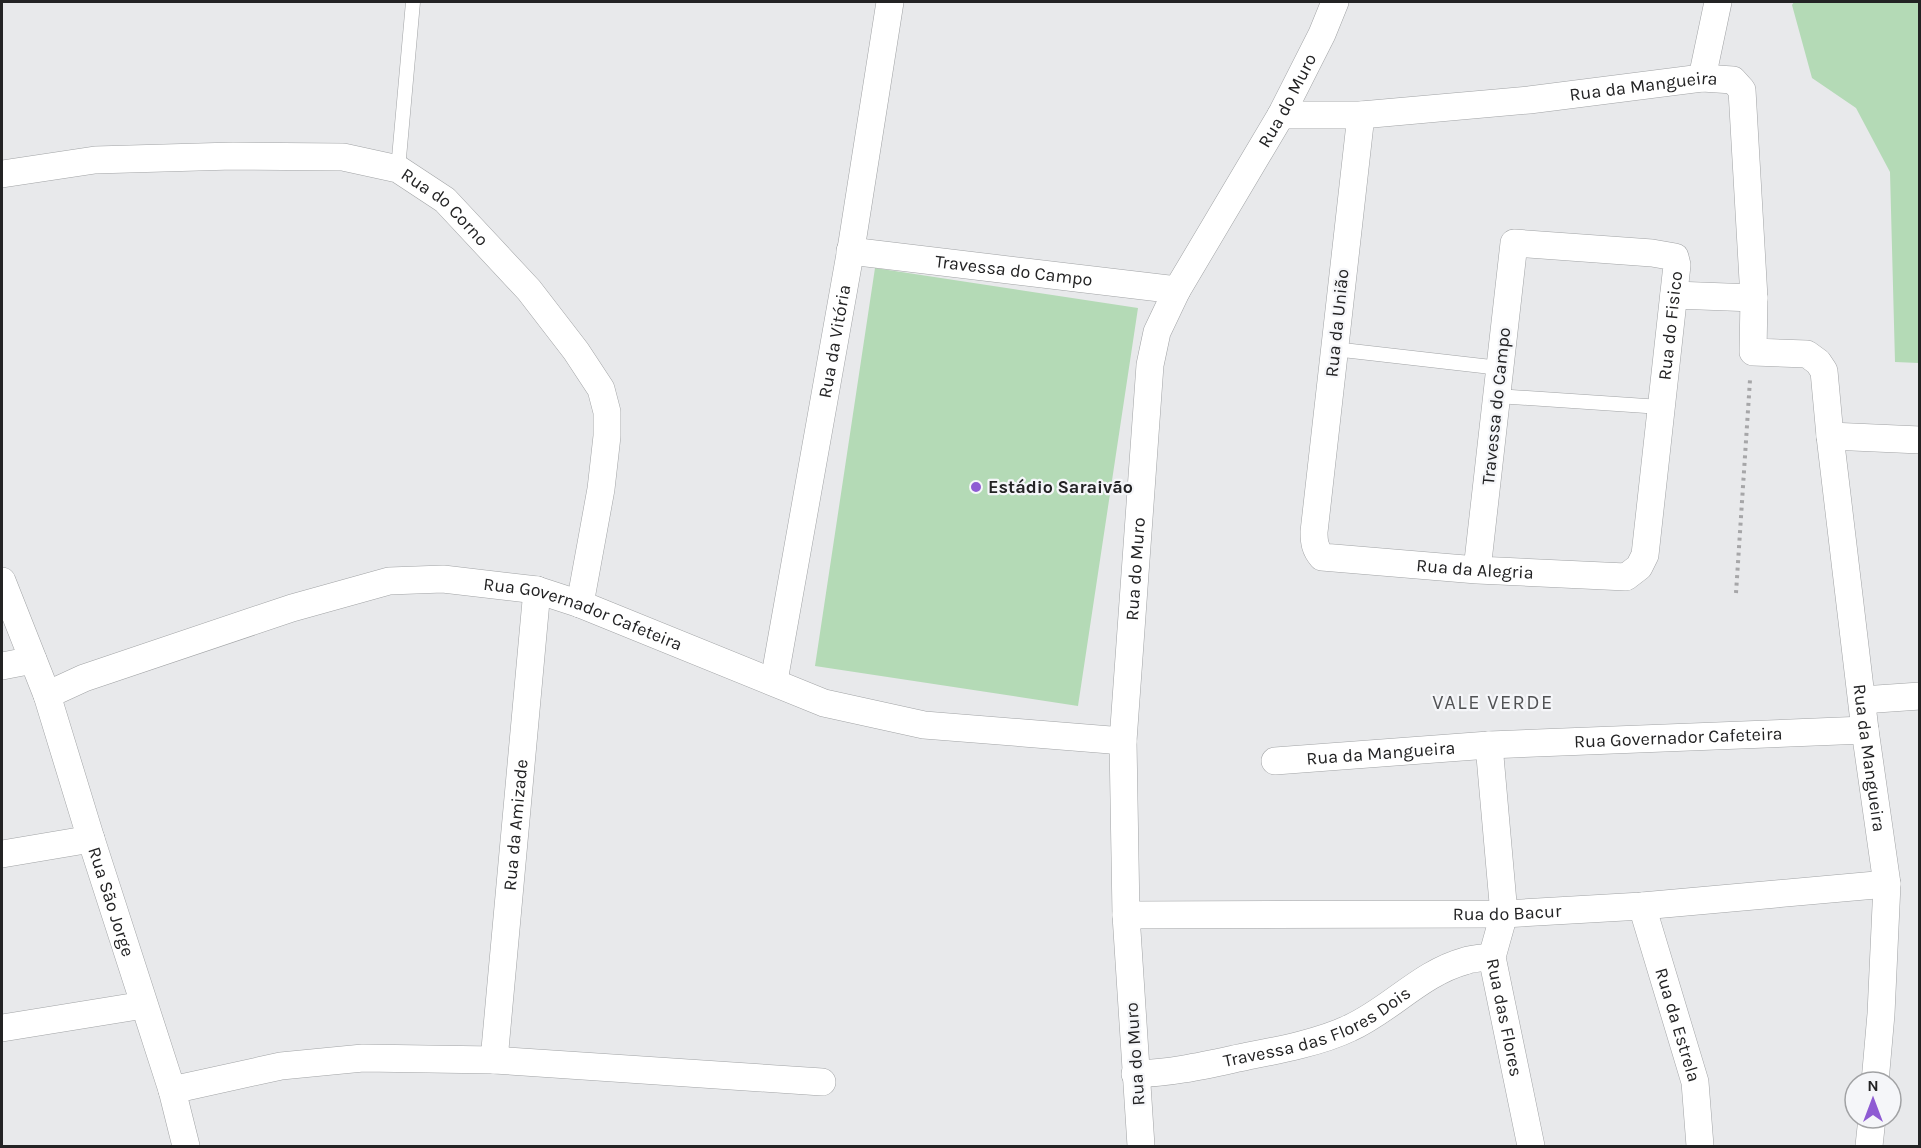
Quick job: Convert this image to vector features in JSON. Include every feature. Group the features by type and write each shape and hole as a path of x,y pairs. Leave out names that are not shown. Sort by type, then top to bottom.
{"street":[{"name":"Rua da Vitória","path":"774,681 850,251 890,2"},
{"name":"Rua do Muro","path":"1142,1146 1135,1074 1126,915 1123,741 1150,365 1157,332 1177,290 1281,115 1322,34 1335,2"},
{"path":"1702,78 1718,2"},
{"name":"Rua da Mangueira","path":"1281,115 1361,115 1529,100 1702,78 1733,80 1742,90 1754,298 1753,352 1807,354 1818,362 1824,371 1865,730 1887,884 1876,1070"},
{"name":"Rua da União","path":"1314,532 1361,115"},
{"name":"Rua do Corno","path":"2,174 95,160 233,156 343,158 398,169 445,200 529,290 576,351 601,389 607,412 607,436 601,489 580,604"},
{"name":"Travessa do Campo","path":"1478,570 1514,243"},
{"name":"Rua do Fisico","path":"1514,243 1652,253 1675,257 1677,265 1674,295 1645,555"},
{"name":"Travessa do Campo","path":"850,251 1177,290"},
{"path":"1674,295 1754,298"},
{"path":"1830,436 1920,440"},
{"name":"Rua da Alegria","path":"1314,532 1317,550 1322,557 1478,570 1626,577 1639,567 1645,555"},
{"name":"Rua Governador Cafeteira","path":"47,695 84,678 292,608 389,581 443,579 537,590 580,604 824,703 924,725 1123,741"},
{"name":"Rua São Jorge","path":"2,581 47,695 172,1090 186,1146"},
{"name":"Rua da Amizade","path":"494,1060 537,590"},
{"path":"2,666 33,660"},
{"path":"1862,700 1920,696"},
{"name":"Rua Governador Cafeteira","path":"1489,745 1865,730"},
{"name":"Rua da Mangueira","path":"1275,761 1489,745"},
{"name":"Rua das Flores","path":"1489,745 1504,914 1492,957 1531,1146"},
{"path":"2,854 91,839"},
{"name":"Rua do Bacur","path":"1126,915 1504,914 1642,906 1887,884"},
{"name":"Rua da Estrela","path":"1642,906 1695,1082 1700,1146"},
{"name":"Travessa das Flores Dois","path":"1135,1074 1169,1073 1286,1049 1349,1029 1383,1010 1442,970 1466,960 1492,957"},
{"path":"2,1028 144,1005"},
{"path":"172,1090 281,1066 363,1058 494,1060 822,1082"},
{"path":"1869,1146 1871,1130"}],"lane":[{"path":"398,169 413,2"},
{"path":"1334,349 1500,368"},
{"path":"1497,396 1661,407"}],"path":[{"path":"1736,593 1753,352"}],"green space":[{"path":"1794,2 1919,2 1919,363 1895,362 1890,172 1856,108 1812,78 1792,5"},
{"name":"Estádio Saraivão","path":"875,268 1138,308 1078,706 815,666"}],"place":[{"name":"Estádio Saraivão","path":"976,487"}],"district":[{"name":"VALE VERDE","path":"1493,702"}]}
